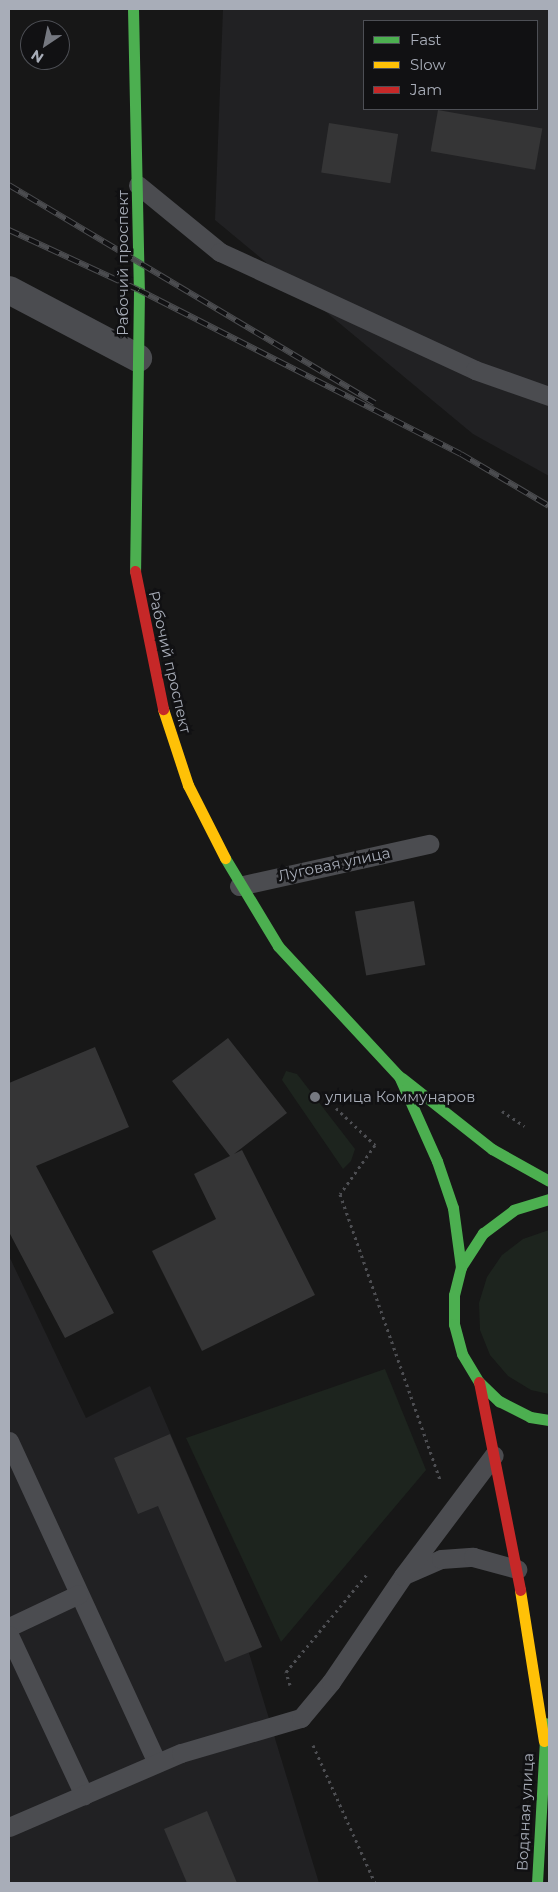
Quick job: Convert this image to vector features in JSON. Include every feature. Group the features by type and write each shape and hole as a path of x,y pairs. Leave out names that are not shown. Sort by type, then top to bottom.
{"street":[{"name":"Рабочий проспект","path":"133,9 138,185 135,578 165,717 188,785 239,886 278,946 399,1076 437,1161 453,1208 461,1267"},
{"path":"9,290 138,358"},
{"path":"399,1076 492,1149 549,1181"},
{"path":"544,1742 517,1569 478,1382 462,1354 454,1324 454,1295 461,1267 483,1233 514,1210 549,1199"},
{"path":"478,1382 499,1401 530,1417 549,1420"},
{"path":"544,1742 549,1697"},
{"name":"Водяная улица","path":"536,1883 544,1742"}],"lane":[{"path":"138,185 220,252 475,370 549,396"},
{"name":"Луговая улица","path":"239,886 429,844"},
{"path":"9,1441 157,1763"},
{"path":"9,1828 181,1753 300,1718 331,1682 403,1576 494,1455"},
{"path":"403,1576 441,1559 473,1557 517,1569"},
{"path":"9,1627 79,1594"},
{"path":"9,1634 84,1795"}],"path":[{"path":"495,1107 526,1127"},
{"path":"336,1108 375,1145 340,1194 441,1484"},
{"path":"300,1718 375,1883"}],"shaded area":[{"path":"223,9 549,9 549,476 473,434 215,220"},
{"path":"286,1071 297,1074 355,1149 351,1161 343,1169 282,1080"},
{"path":"549,1230 549,1394 531,1390 508,1376 490,1355 480,1330 479,1303 487,1277 502,1255 523,1239"},
{"path":"9,1256 86,1418 150,1386 262,1647 249,1653 319,1883 9,1883"},
{"path":"385,1369 426,1470 281,1642 186,1438"}],"building":[{"path":"438,110 542,128 535,170 431,151"},
{"path":"329,123 398,134 390,183 321,172"},
{"path":"414,901 425,965 366,975 355,911"},
{"path":"228,1038 287,1113 234,1154 242,1150 315,1295 202,1351 152,1251 216,1219 194,1174 230,1156 172,1081"},
{"path":"95,1047 129,1127 36,1166 114,1313 65,1338 9,1232 9,1083"},
{"path":"170,1434 262,1647 225,1662 158,1506 138,1514 114,1458"},
{"path":"207,1811 237,1883 187,1883 164,1829"}],"railway":[{"path":"9,185 375,403"},
{"path":"9,230 139,290 461,454 549,506"}],"traffic: fast":[{"path":"133,9 139,290 135,571"},
{"path":"225,858 278,946 399,1076 437,1161 453,1208 461,1267"},
{"path":"402,1078 492,1149 549,1181"},
{"path":"549,1199 514,1210 483,1233 461,1267 454,1295 454,1324 462,1354 479,1382 499,1401 530,1417 549,1420"},
{"path":"537,1883 546,1723"}],"traffic: slow":[{"path":"163,709 188,785 225,858"},
{"path":"520,1590 544,1741"}],"traffic: jam":[{"path":"135,571 163,709"},
{"path":"479,1382 520,1590"}],"place":[{"name":"улица Коммунаров","path":"315,1097"}]}
